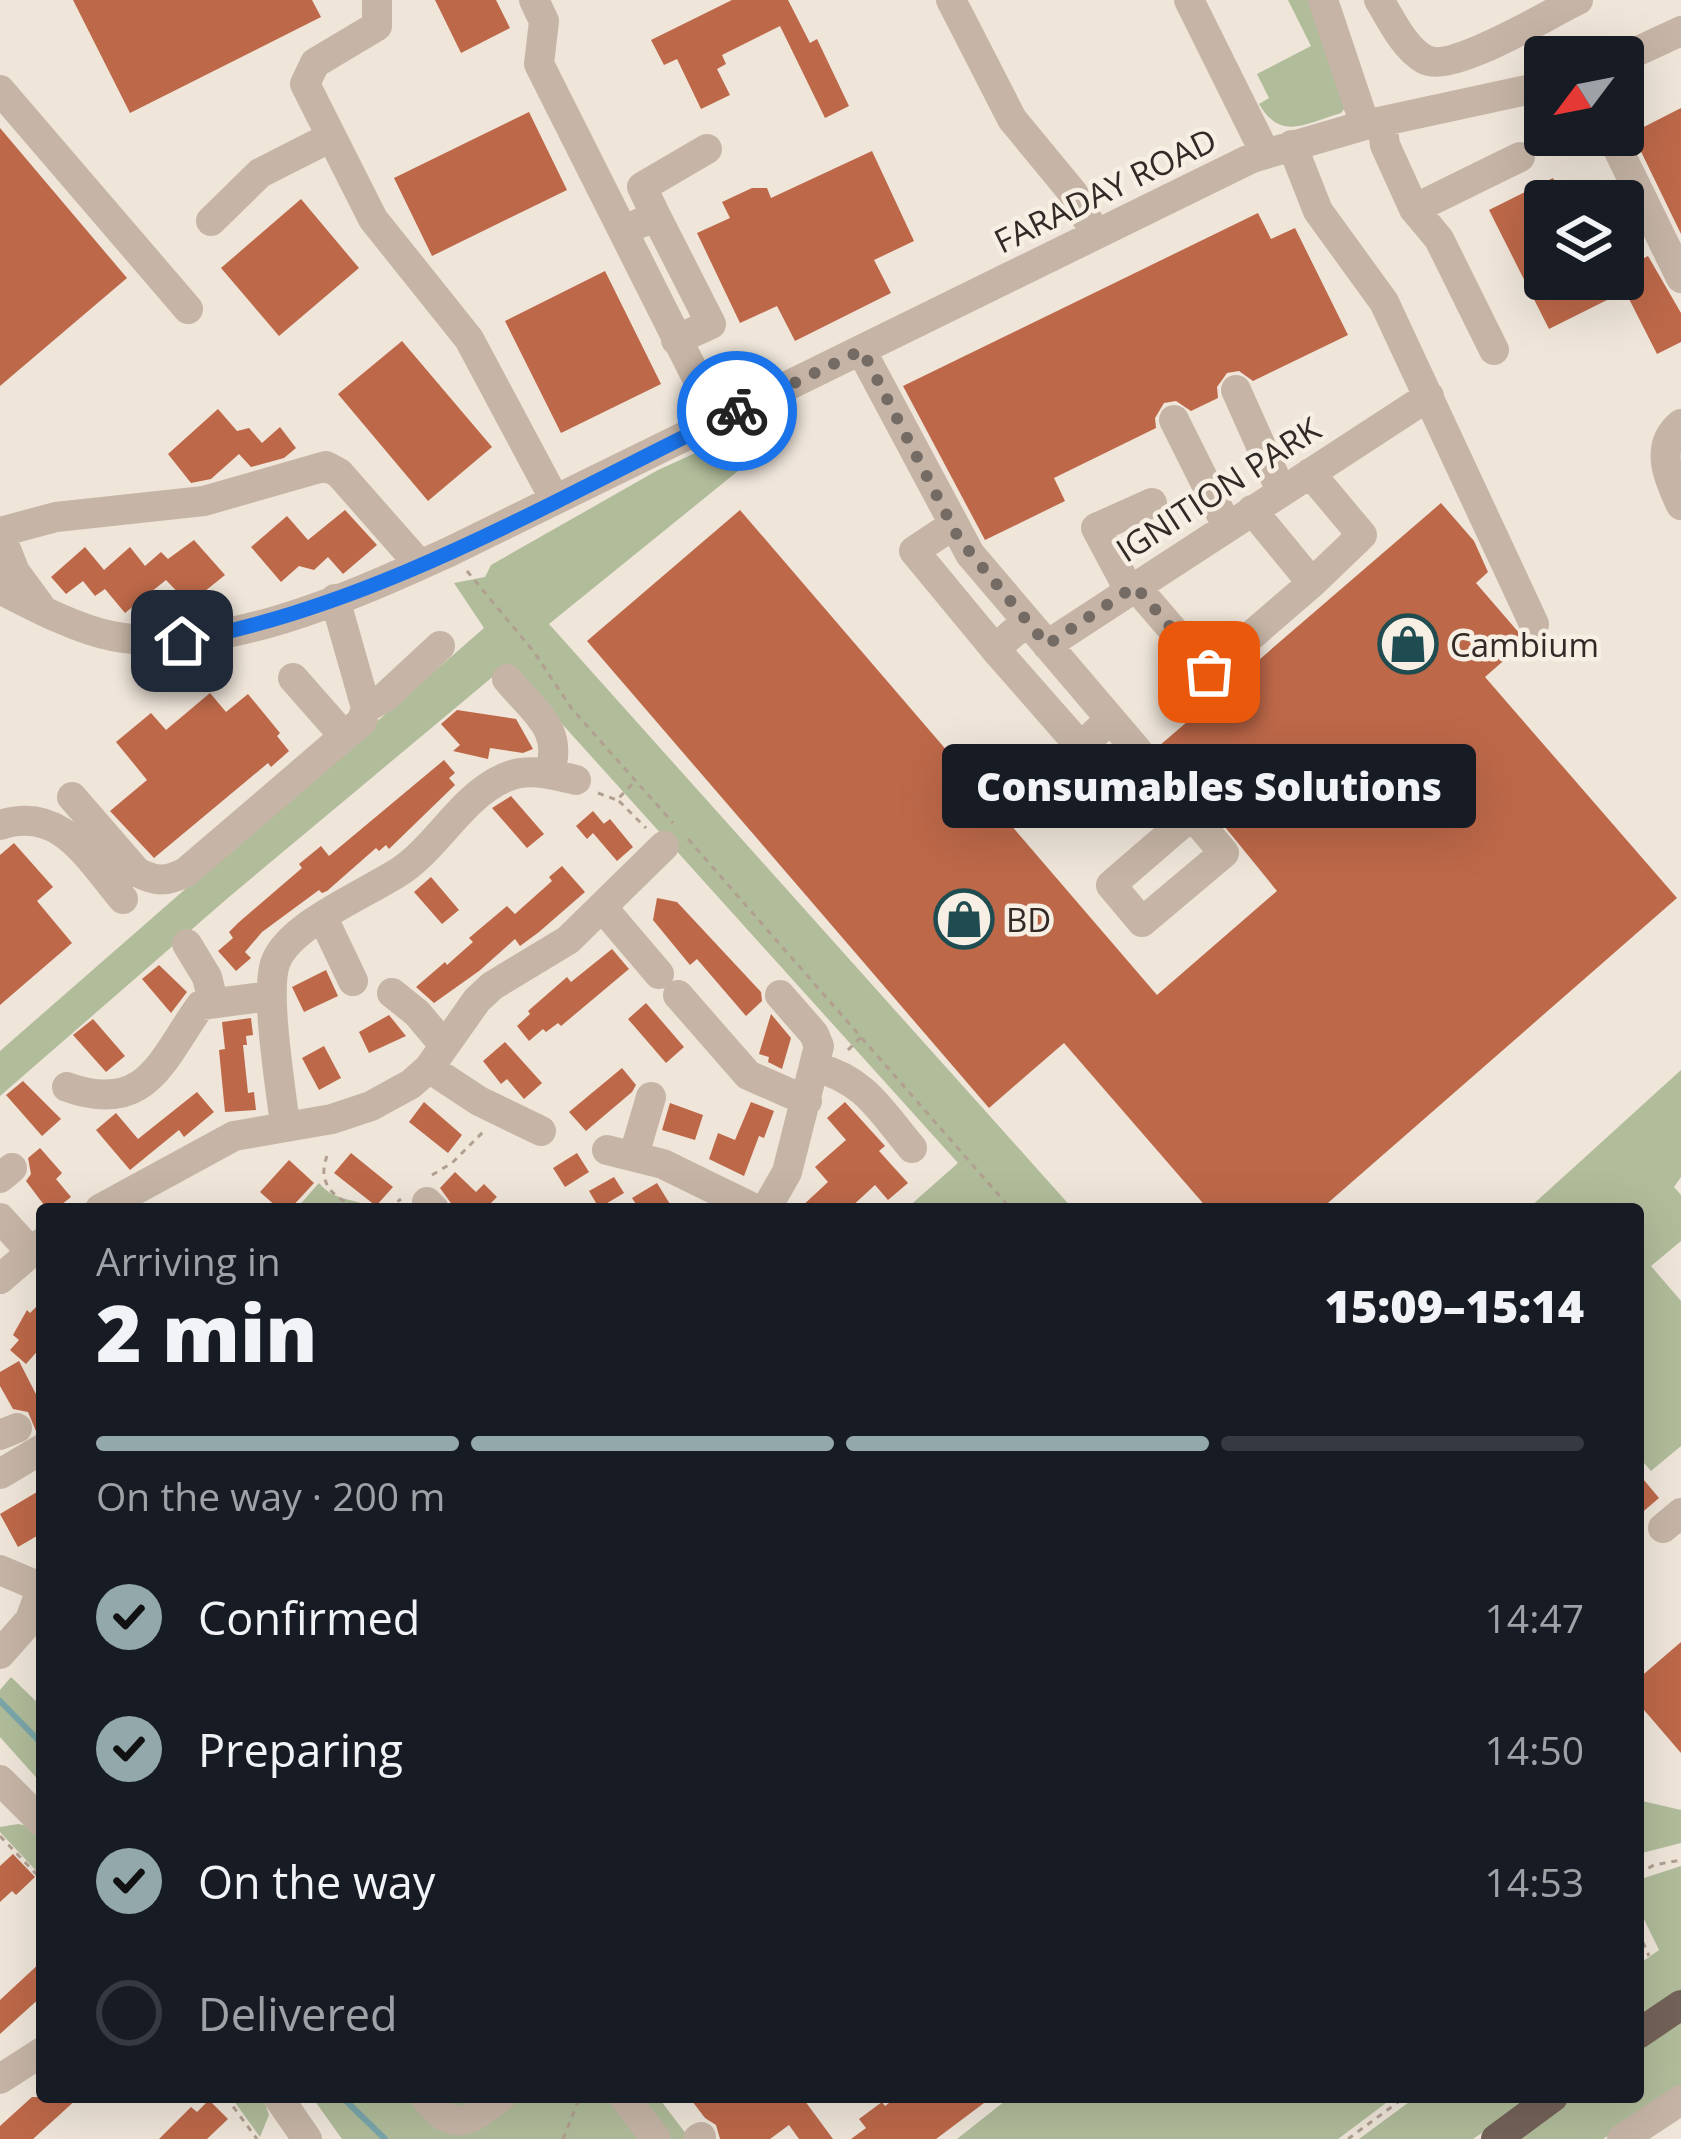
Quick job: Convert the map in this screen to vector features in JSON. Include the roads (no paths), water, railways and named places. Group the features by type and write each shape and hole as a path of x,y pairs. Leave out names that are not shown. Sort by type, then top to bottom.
{"main road":[{"path":"1644,2030 1681,2005"},
{"path":"1496,2139 1545,2103"}],"street":[{"path":"377,0 377,26 315,63 305,84 386,239 469,340 555,500"},
{"path":"534,0 544,21 539,64 718,420"},
{"path":"951,0 1012,119 1073,194 1095,233"},
{"path":"1189,0 1318,211 1375,288 1534,624"},
{"path":"1323,0 1414,208 1439,239 1494,350"},
{"path":"1379,0 1414,52 1433,63 1445,63 1578,0"},
{"path":"1644,48 1681,31"},
{"path":"0,90 188,309"},
{"name":"FARADAY ROAD","path":"0,590 108,635 182,641 268,621 420,565 1095,233 1278,149 1524,91"},
{"path":"211,221 260,173 324,124"},
{"path":"676,340 711,324 642,187 707,149"},
{"path":"1621,156 1681,278"},
{"path":"1414,208 1520,157"},
{"path":"622,232 656,216"},
{"path":"647,284 681,268"},
{"path":"862,350 970,554 1192,815"},
{"path":"1236,390 1281,491"},
{"name":"IGNITION PARK","path":"995,649 1132,588 1430,396"},
{"path":"1174,420 1240,518 1312,583"},
{"path":"1681,424 1671,432 1664,461 1681,505"},
{"path":"40,606 2,548 56,517 204,501 326,466 339,472 420,565"},
{"path":"1152,503 1096,528 1132,588 1209,672 1361,536 1310,472"},
{"path":"953,526 914,551 1081,747 1110,719"},
{"path":"72,797 137,872 152,880 169,881 186,872 362,721 366,708 335,598"},
{"path":"366,708 386,697 440,646"},
{"path":"293,678 344,736"},
{"path":"284,1125 271,996 274,965 281,951 323,918 417,859 486,787 514,774 560,769 550,731 507,679"},
{"path":"0,825 27,818 46,821 75,843 123,899"},
{"path":"111,1203 234,1136 332,1119 395,1095 437,1057 492,986 568,940 664,846"},
{"path":"602,908 748,1075 807,1101"},
{"path":"323,918 353,981"},
{"path":"187,944 207,977 213,1001"},
{"path":"392,993 437,1057 518,1127"},
{"path":"770,1203 788,1172 818,1046 814,1034 780,995"},
{"path":"81,1102 127,1091 156,1073 198,1008 213,1001 271,996"},
{"path":"816,1067 846,1076 861,1088 912,1148"},
{"path":"652,1097 621,1153 686,1174 743,1203"},
{"path":"0,1218 36,1247 0,1279"},
{"path":"0,1474 36,1453"},
{"path":"0,1570 36,1585"},
{"path":"0,1654 30,1620 36,1602"},
{"path":"6,1798 36,1818"},
{"path":"0,2079 36,2056"},
{"path":"1622,2139 1681,2100"},
{"path":"431,2103 448,2120 462,2122 492,2103"},
{"path":"629,2103 656,2139"}],"waterway":[{"path":"0,1701 36,1738"},
{"path":"348,2103 385,2139"}],"place":[{"name":"Cambium","path":"1408,644"},
{"name":"Consumables Solutions","path":"1209,672"},
{"name":"BD","path":"964,919"}]}
